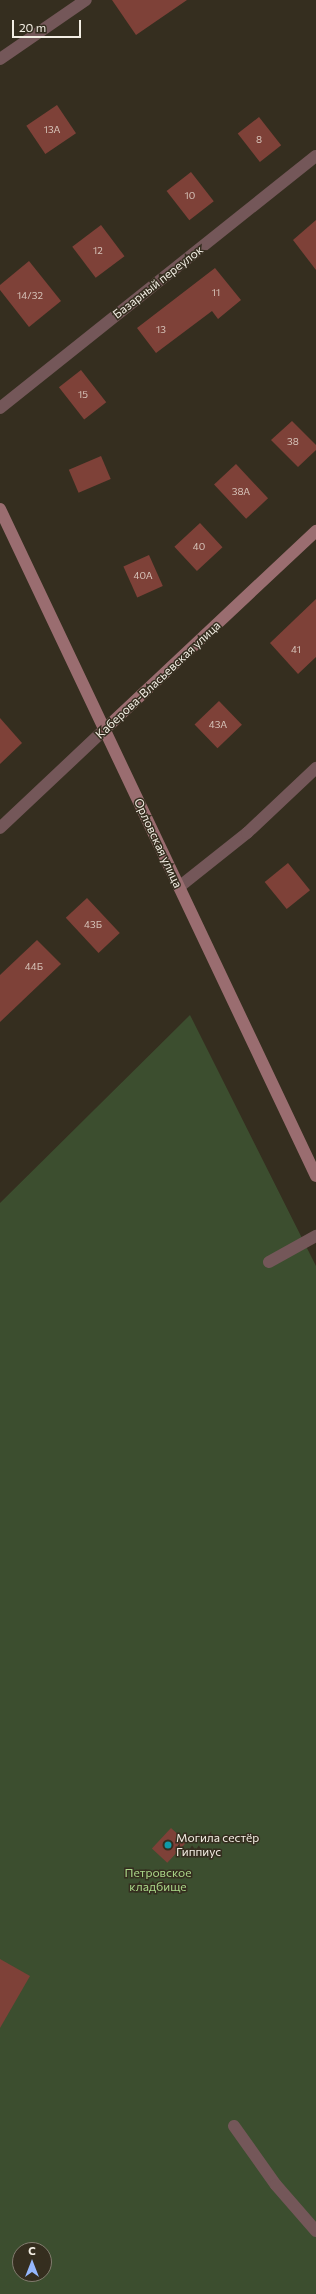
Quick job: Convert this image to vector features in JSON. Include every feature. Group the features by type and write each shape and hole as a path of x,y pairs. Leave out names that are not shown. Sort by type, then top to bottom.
{"main road":[{"name":"Орловская улица","path":"0,509 316,1176"},
{"name":"Каберова-Власьевская улица","path":"104,730 316,531"}],"street":[{"path":"0,59 86,0"},
{"name":"Базарный переулок","path":"0,408 316,156"},
{"name":"Каберова-Власьевская улица","path":"0,828 104,730"},
{"path":"179,887 248,833 316,768"},
{"path":"269,1262 316,1236"},
{"path":"234,2126 276,2185 316,2231"}],"green space":[{"name":"Петровское кладбище","path":"190,1015 316,1266 316,2294 0,2294 0,1203"}],"building":[{"path":"112,0 187,0 136,35"},
{"path":"57,105 76,133 45,154 26,126"},
{"path":"259,117 281,145 260,162 238,134"},
{"path":"191,172 214,201 189,220 167,191"},
{"path":"316,220 316,270 293,240"},
{"path":"101,225 124,256 96,278 72,247"},
{"path":"29,261 61,301 29,327 0,290 0,285"},
{"path":"215,268 241,300 218,319 212,311 156,353 137,328"},
{"path":"81,370 106,402 84,420 59,387"},
{"path":"292,421 316,445 316,450 298,467 271,440"},
{"path":"101,456 111,479 79,493 69,470"},
{"path":"236,464 268,498 246,519 214,484"},
{"path":"200,523 223,547 197,571 174,547"},
{"path":"149,555 163,586 137,597 123,566"},
{"path":"316,599 316,657 298,674 270,643"},
{"path":"219,701 242,725 217,748 195,725"},
{"path":"0,718 22,743 0,764"},
{"path":"288,863 310,890 287,909 265,882"},
{"path":"87,898 120,933 99,953 66,918"},
{"path":"37,940 61,964 0,1022 0,975"},
{"name":"Могила сестёр Гиппиус","path":"171,1828 186,1842 167,1863 152,1848"},
{"path":"0,1959 30,1976 0,2028"}],"place":[{"name":"Могила сестёр Гиппиус","path":"168,1845"}]}
